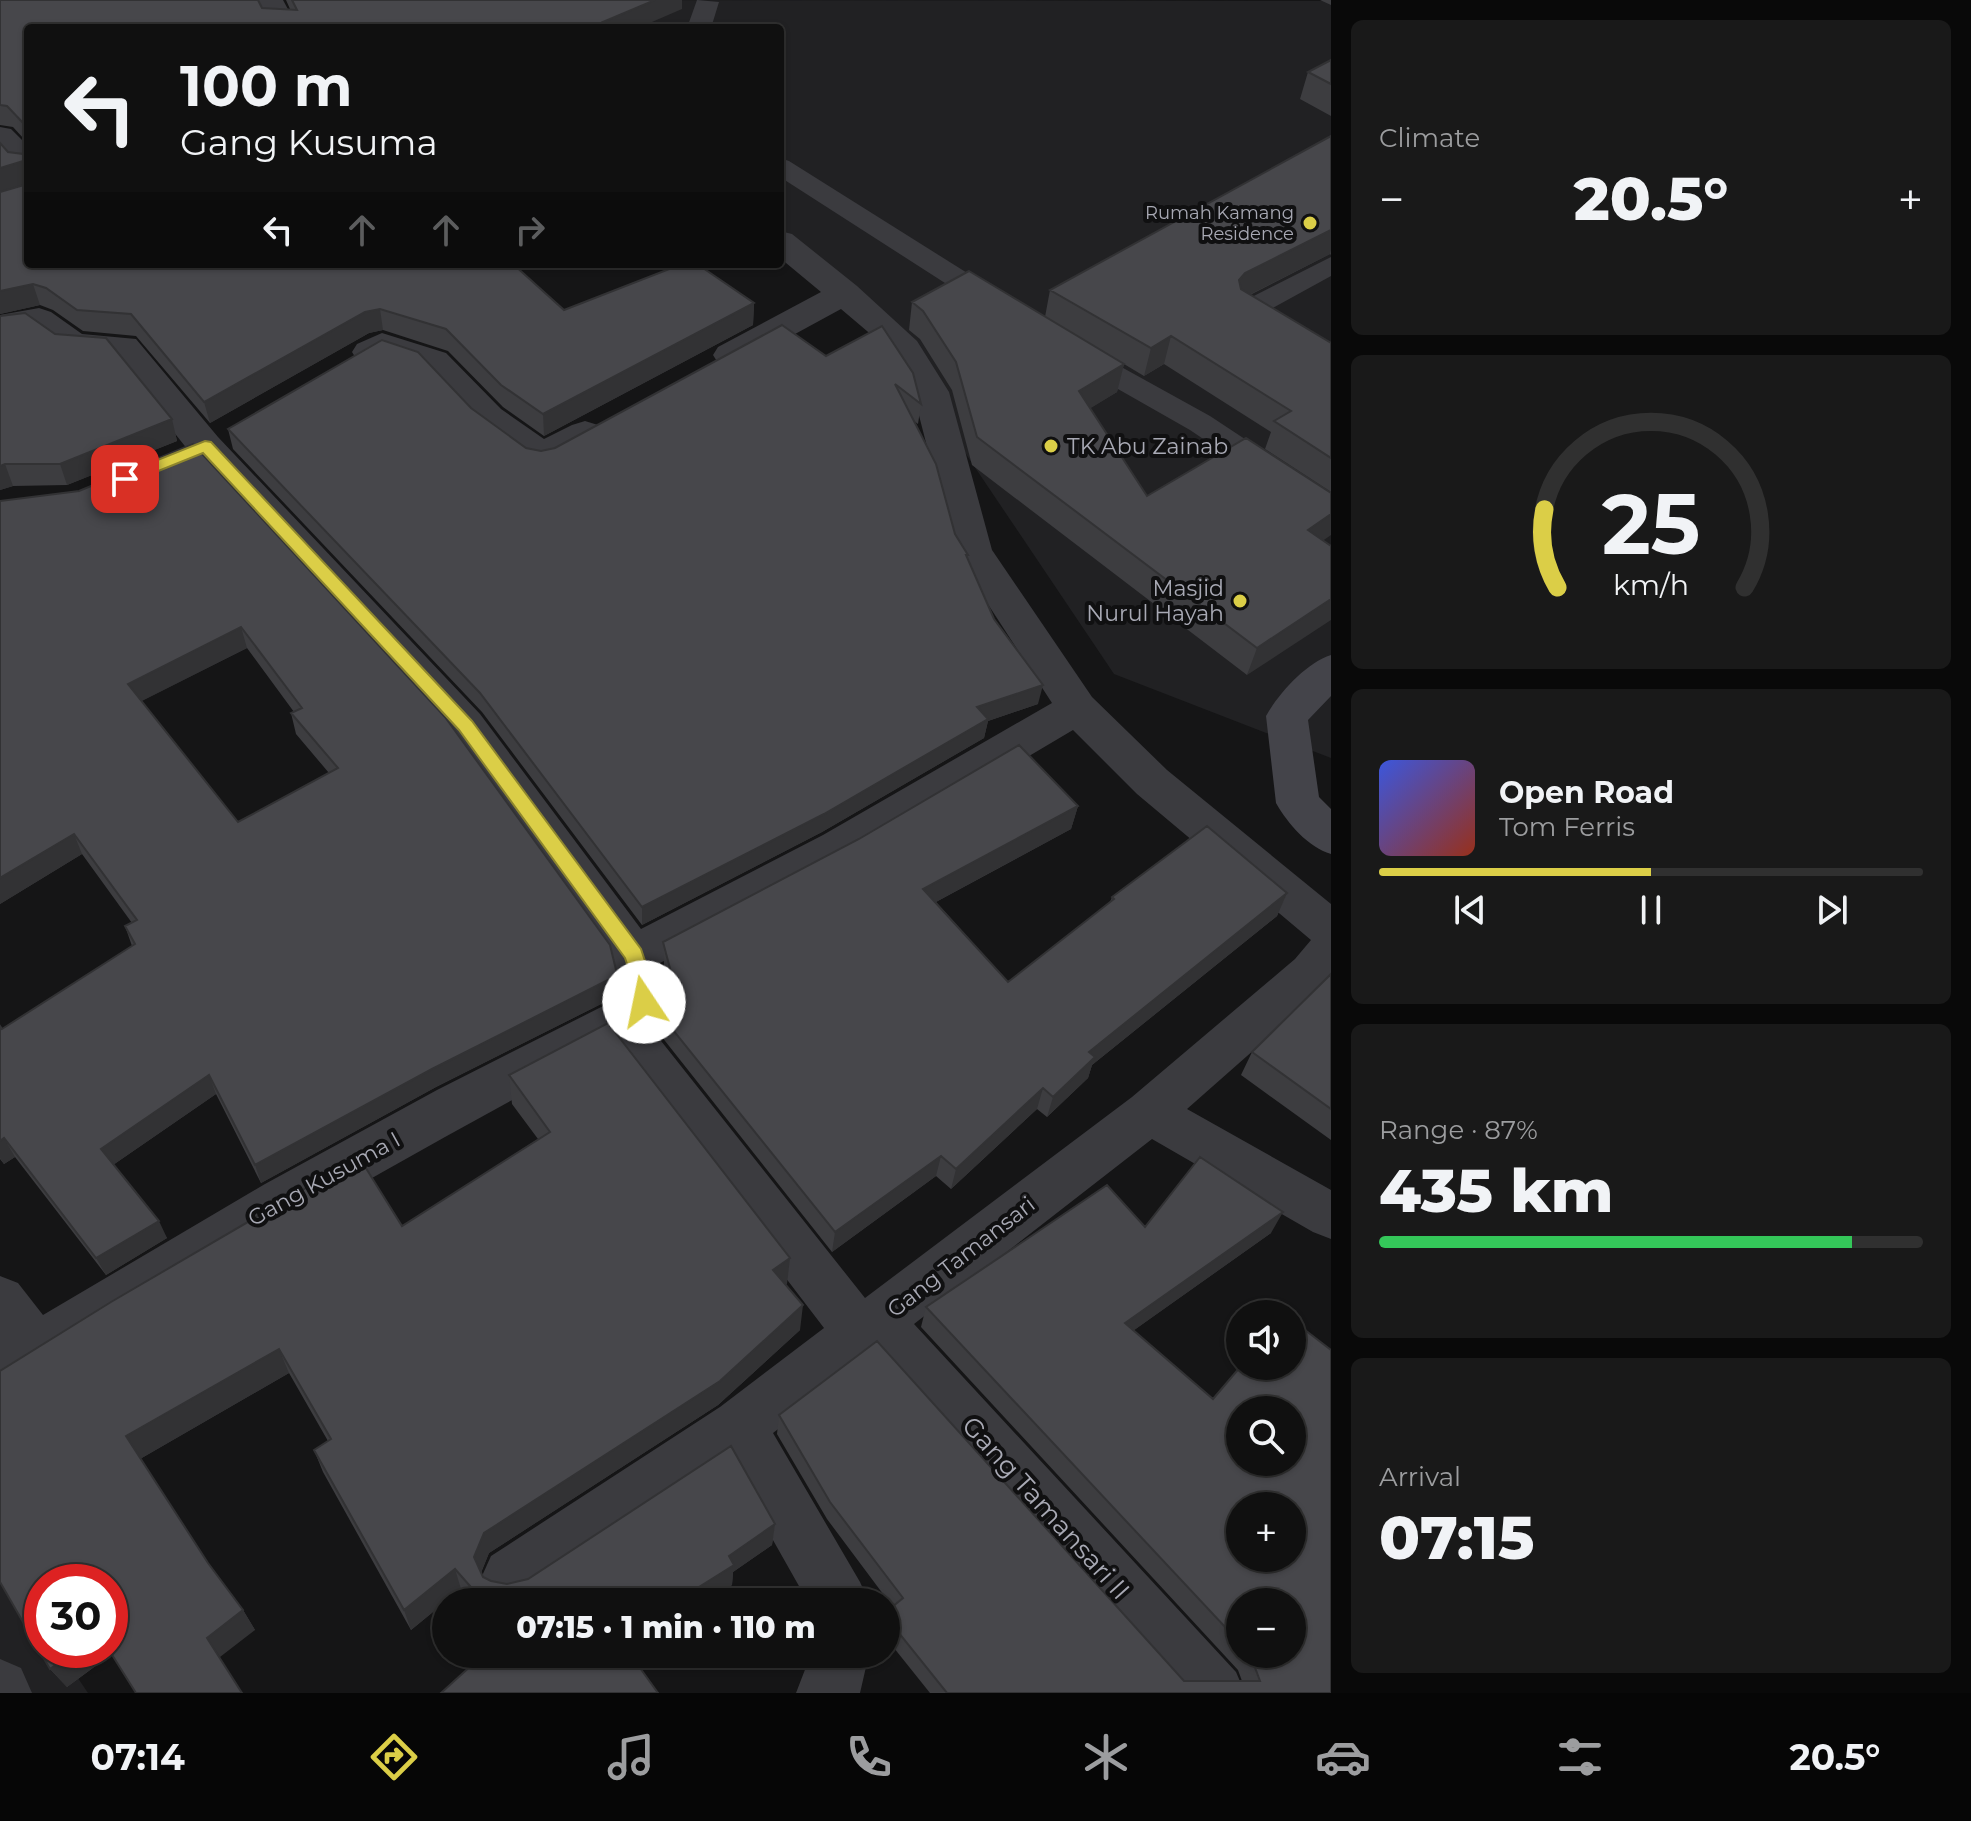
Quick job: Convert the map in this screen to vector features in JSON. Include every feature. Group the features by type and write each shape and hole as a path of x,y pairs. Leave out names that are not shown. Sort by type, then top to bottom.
{"main road":[{"path":"1331,670 1287,716 1298,803 1331,837"}],"street":[{"path":"269,0 281,24"},
{"path":"0,136 24,160"},
{"path":"784,244 900,341 931,392 973,552 1077,708 1152,782 1331,930"},
{"path":"708,367 845,293"},
{"name":"Gang Tamansari II","path":"0,326 39,319 74,345 124,347 204,445 465,725 632,989 869,1328 1215,1693"},
{"path":"344,364 382,344 434,361 488,417 542,456 611,419"},
{"name":"Gang Kusuma I","path":"18,1361 296,1193 454,1105 632,989 839,847 1077,708"},
{"name":"Gang Tamansari","path":"511,1576 739,1426 869,1328 1149,1112 1311,973 1331,949"},
{"path":"1149,1112 1331,1216"},
{"path":"0,1300 18,1361"},
{"path":"739,1426 832,1588"},
{"path":"826,1693 833,1686 837,1668"}],"lane":[{"path":"700,24 707,2"},
{"path":"784,169 1019,318"},
{"path":"1248,310 1331,265"},
{"path":"1060,343 1200,423 1331,511"}],"shaded area":[{"path":"497,0 1331,1 1331,758 1114,674 863,301 784,249 784,24 434,24"},
{"path":"0,1559 24,1611 24,1668 71,1668 88,1693 0,1693"}],"building":[{"path":"0,0 258,0 262,8 297,10 292,0 655,0 603,22 606,24 24,24 24,124 7,106 0,105"},
{"path":"1331,60 1331,84 1308,72"},
{"path":"1331,136 1331,230 1245,273 1239,280 1241,289 1331,343 1331,458 1274,421 1291,411 1171,336 1151,348 1050,290"},
{"path":"0,143 8,152 24,154 24,185 23,161 0,168"},
{"path":"24,185 24,268 517,268 564,310 672,268 703,268 754,303 543,414 501,385 446,329 380,309 365,312 204,402 131,314 77,310 46,288 33,284 0,291 0,192"},
{"path":"969,271 1124,364 1079,391 1147,496 1246,438 1331,493 1331,514 1308,530 1331,546 1331,599 1257,648 977,437 956,362 923,311 912,302"},
{"path":"25,313 55,334 106,338 172,419 60,464 0,466 0,316"},
{"path":"782,325 826,356 882,326 913,373 921,404 895,384 936,464 955,534 968,555 994,619 1043,685 977,707 988,719 824,814 642,907 480,693 228,429 382,340 418,352 471,408 526,448 541,451 555,448"},
{"path":"193,444 445,717 610,945 617,974 255,1165 209,1075 101,1149 159,1221 96,1258 4,1138 0,1141 0,1026 2,1029 135,944 125,926 137,920 74,834 0,878 0,501 79,491","holes":["241,627 302,708 291,713 338,768 238,822 128,684"]},
{"path":"1019,745 1078,806 923,889 1008,982 1114,899 1112,897 1207,826 1287,893 1089,1052 1095,1057 1053,1097 1043,1088 956,1169 941,1156 835,1232 653,1005 671,972 663,942 859,839"},
{"path":"1331,974 1331,1109 1252,1052"},
{"path":"608,1023 790,1258 773,1270 803,1305 720,1381 484,1533 474,1557 483,1577 507,1584 528,1579 731,1446 775,1524 729,1556 734,1565 697,1588 472,1588 455,1569 404,1610 314,1450 331,1439 279,1349 126,1436 208,1563 243,1610 207,1638 242,1693 136,1693 120,1668 128,1668 128,1564 24,1564 24,1624 0,1582 0,1371 111,1302 359,1157 402,1226 550,1132 509,1075"},
{"path":"1200,1157 1283,1212 1125,1323 1213,1399 1229,1380 1306,1380 1306,1331 1331,1350 1331,1693 947,1693 900,1634 900,1600 903,1598 900,1588 895,1588 830,1502 779,1415 877,1341 1184,1681 1260,1681 1255,1668 1306,1668 1306,1588 1226,1588 1226,1628 926,1307 1107,1185 1145,1227"},
{"path":"469,1668 640,1668 658,1693 441,1693"}],"place":[{"name":"Rumah Kamang Residence","path":"1310,223"},
{"name":"TK Abu Zainab","path":"1051,446"},
{"name":"Masjid Nurul Hayah","path":"1240,601"}],"route":[{"path":"125,479 205,446 465,725 634,955 646,991 644,1002"}]}
